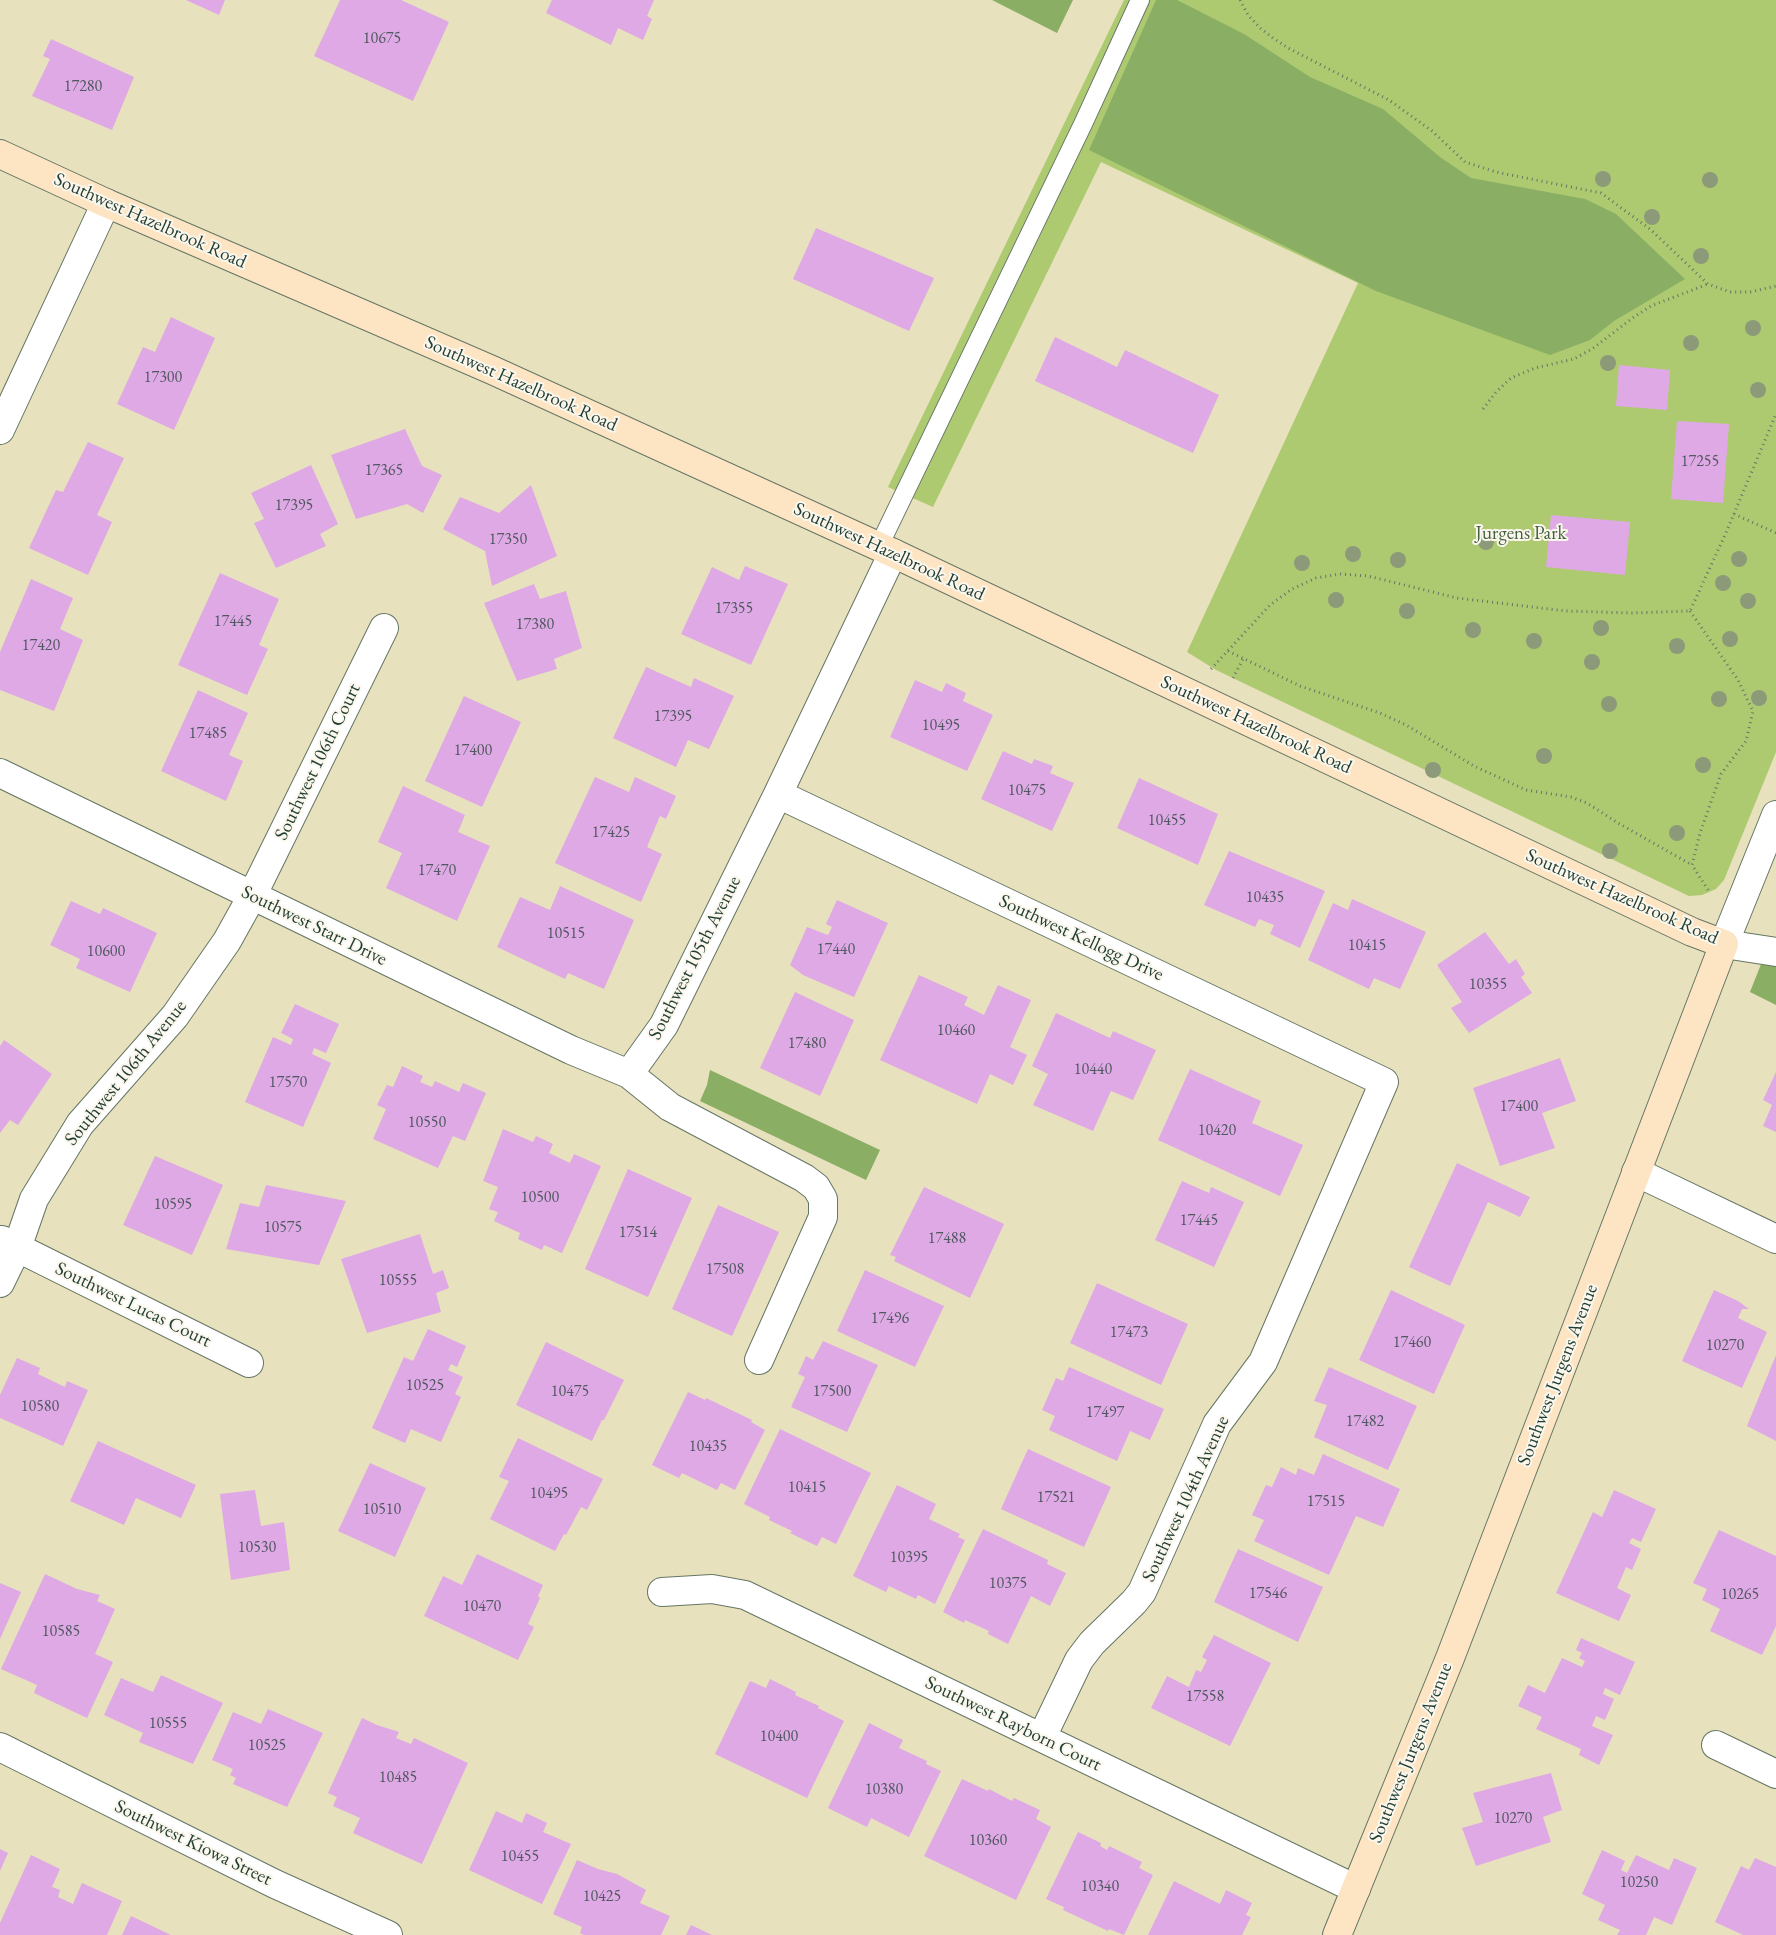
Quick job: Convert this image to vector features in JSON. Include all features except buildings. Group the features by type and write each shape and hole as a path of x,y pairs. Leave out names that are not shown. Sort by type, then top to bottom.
{"street":[{"name":"Southwest Hazelbrook Road","path":"0,154 106,203 492,370 886,550 1692,932 1724,944 1776,952"},
{"path":"0,430 106,203"},
{"name":"Southwest 105th Avenue","path":"629,1074 664,1025 778,794 886,550"},
{"name":"Southwest 106th Court","path":"252,896 384,628"},
{"name":"Southwest Starr Drive","path":"0,773 571,1050 629,1074"},
{"name":"Southwest Kellogg Drive","path":"778,794 1384,1082"},
{"name":"Southwest Jurgens Avenue","path":"1337,1935 1450,1658 1724,944 1776,815"},
{"name":"Southwest 106th Avenue","path":"0,1283 9,1243 80,1124 175,1016 226,941 252,896"},
{"path":"629,1074 670,1107 804,1178 816,1187 823,1199 823,1217 759,1360"},
{"name":"Southwest 104th Avenue","path":"1042,1738 1079,1660 1092,1643 1142,1592 1217,1424 1264,1362 1384,1082"},
{"path":"1636,1172 1776,1239"},
{"name":"Southwest Lucas Court","path":"9,1243 249,1363"},
{"name":"Southwest Rayborn Court","path":"662,1592 712,1589 745,1595 1356,1889"},
{"path":"1716,1745 1776,1774"},
{"name":"Southwest Kiowa Street","path":"0,1747 275,1884 388,1935"}],"lane":[{"path":"886,550 1140,0"}],"path":[{"path":"1240,0 1248,15 1273,38 1288,48 1389,100 1432,131 1465,162 1496,172 1601,193 1650,229 1708,284 1730,292 1750,292 1776,286"},
{"path":"1483,410 1496,392 1511,378 1535,368 1574,359 1592,349 1651,306 1708,284"},
{"path":"1690,611 1734,514 1776,414"},
{"path":"1734,514 1776,533"},
{"path":"1188,692 1270,605 1292,589 1316,578 1340,574 1368,576 1457,598 1566,611 1632,613 1690,611"},
{"path":"1690,611 1738,680 1753,711 1746,742 1721,774 1700,833 1692,865"},
{"path":"1228,651 1300,686 1380,713 1406,725 1474,766 1519,787 1542,794 1571,797 1587,803 1692,865 1713,897"}],"green space":[{"path":"992,0 1073,0 1057,33"},
{"name":"Jurgens Park","path":"1124,0 1776,0 1776,752 1724,880 1716,889 1702,895 1689,896 1216,670 1187,652 1358,283 1101,162 933,507 888,487"},
{"path":"1156,0 1177,0 1244,34 1310,77 1383,109 1440,157 1471,178 1585,199 1616,214 1685,279 1614,321 1590,340 1550,355 1376,291 1089,150"},
{"path":"1765,954 1776,959 1776,1005 1750,992"},
{"path":"710,1070 880,1150 866,1180 700,1101 707,1085"}]}
